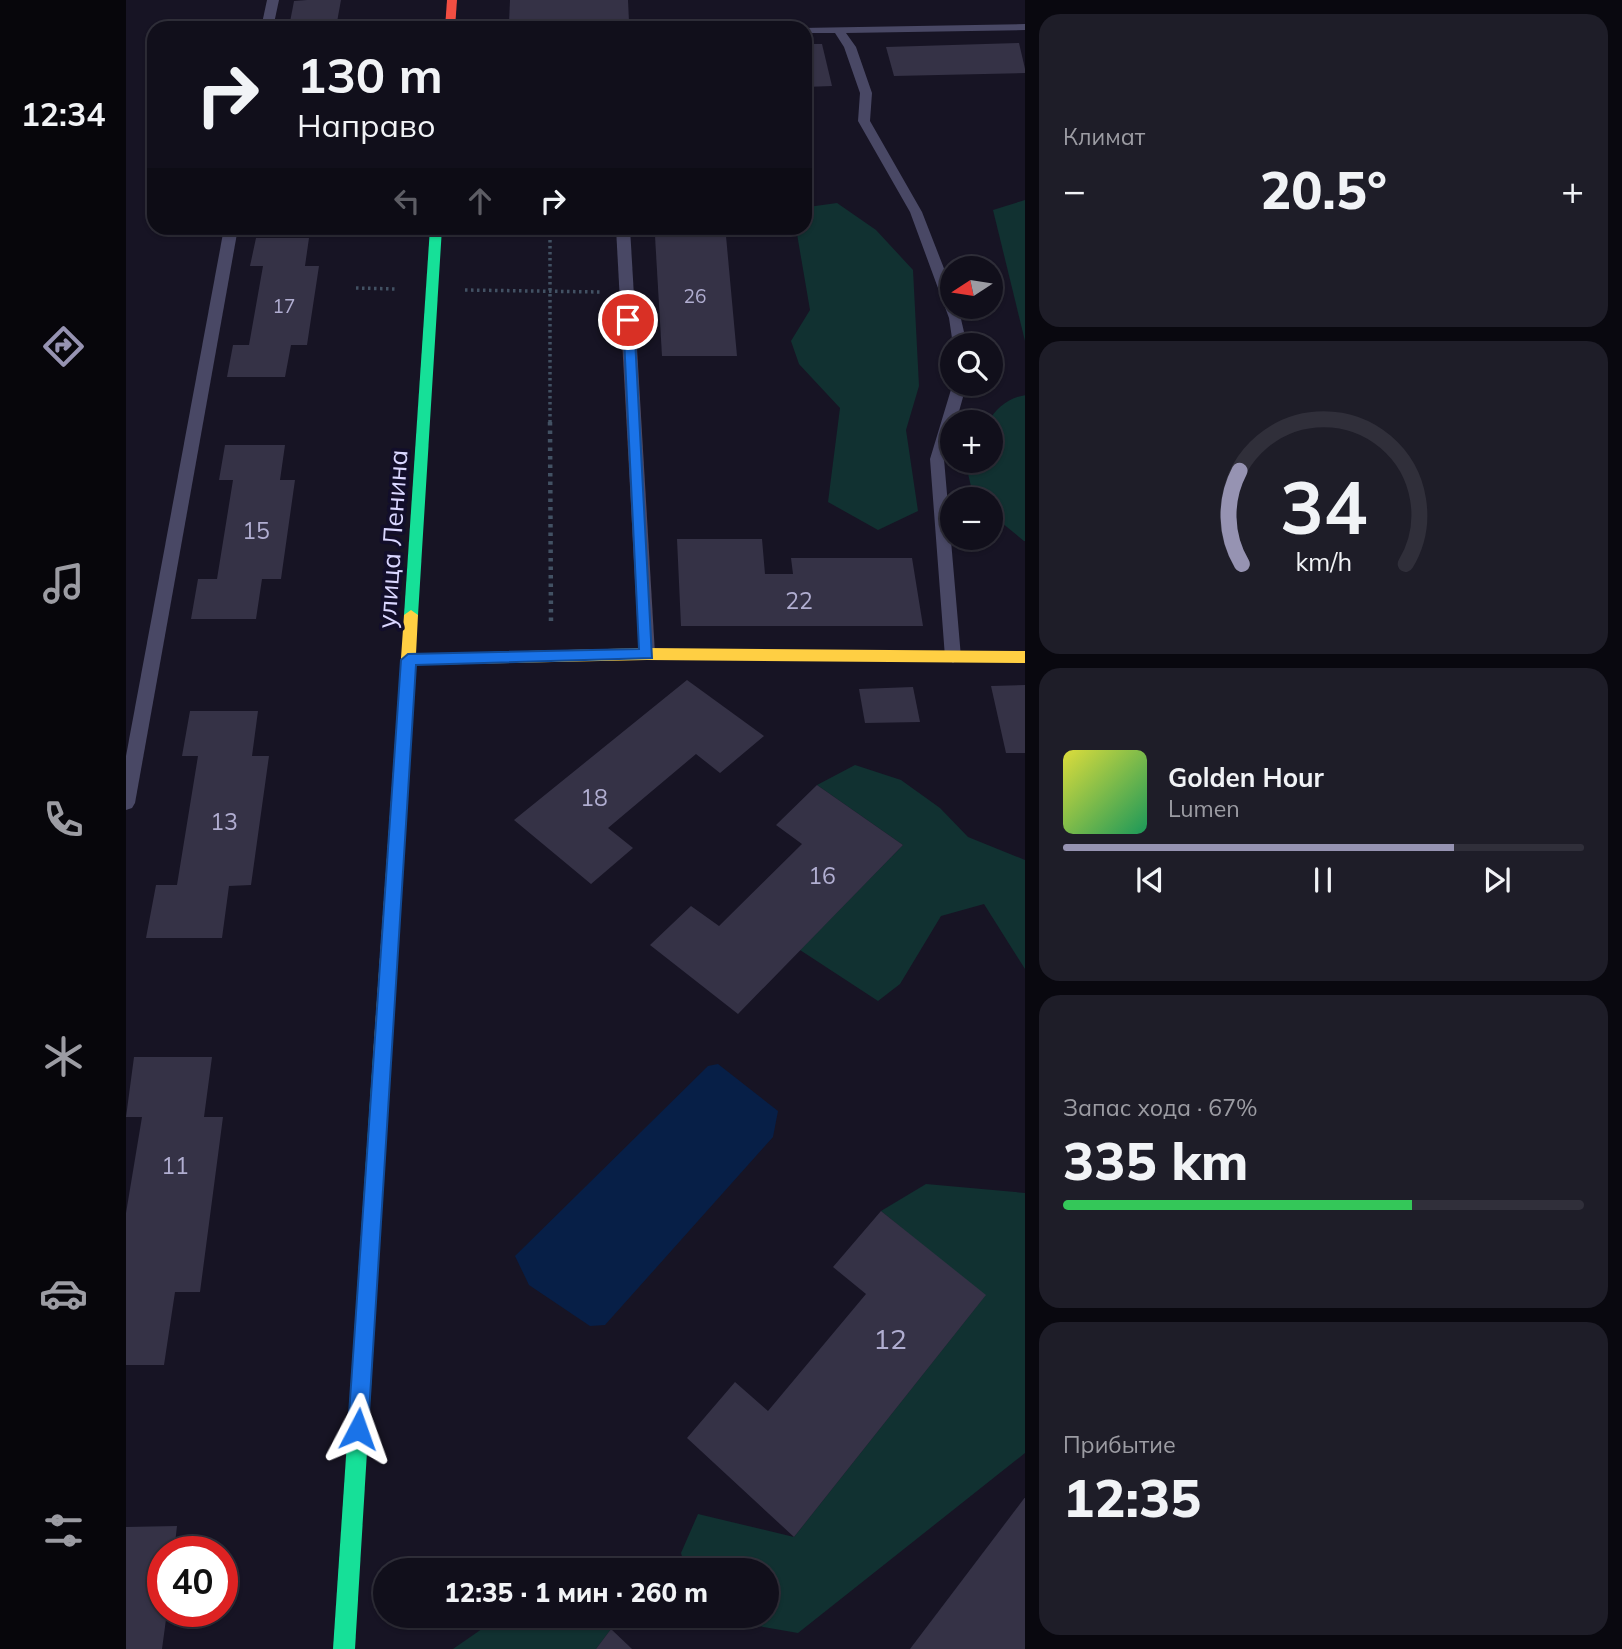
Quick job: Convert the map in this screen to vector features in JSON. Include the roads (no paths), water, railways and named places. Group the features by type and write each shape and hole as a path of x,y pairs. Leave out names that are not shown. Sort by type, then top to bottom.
{"street":[{"path":"450,21 452,0"},
{"name":"улица Ленина","path":"344,1649 436,235"},
{"path":"408,660 647,654 1025,657"}],"lane":[{"path":"268,21 272,0"},
{"path":"812,30 1025,27"},
{"path":"838,29 850,47 866,93 864,121 916,212 956,318 958,333"},
{"path":"126,803 230,235"},
{"path":"623,235 647,654"},
{"path":"953,657 937,458 956,396"}],"water":[{"path":"718,1064 778,1111 773,1137 605,1325 590,1326 529,1285 515,1256 708,1066"}]}
